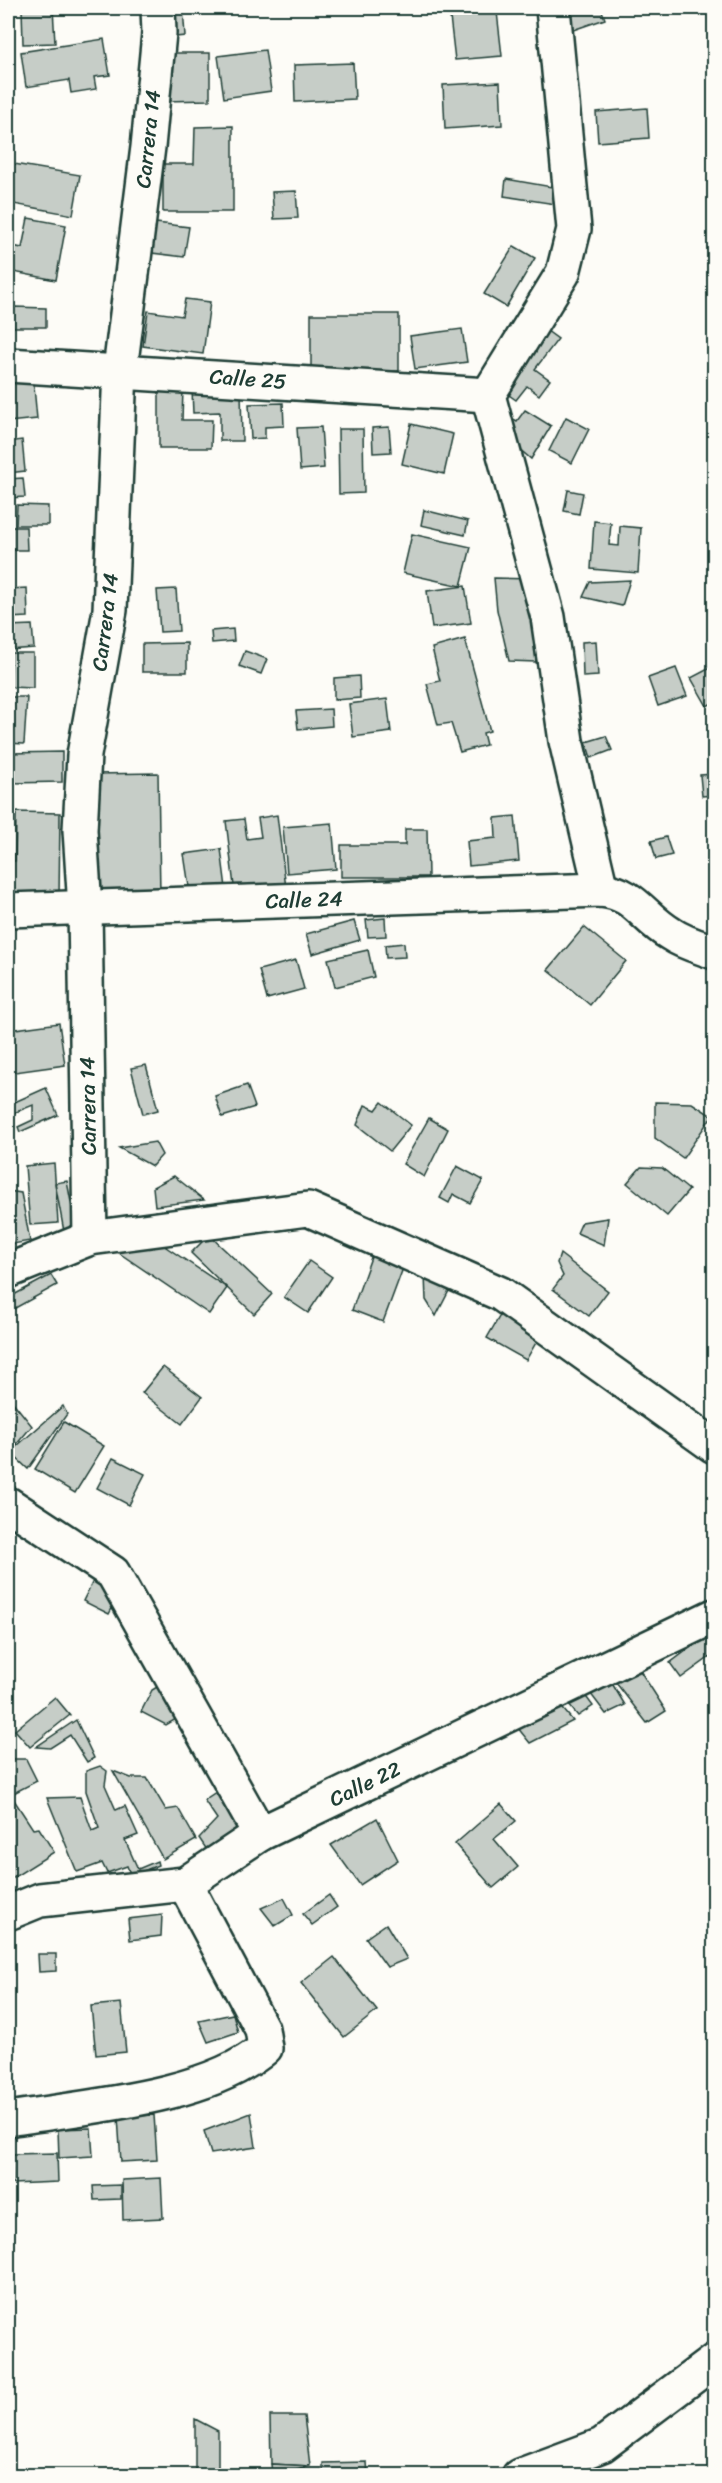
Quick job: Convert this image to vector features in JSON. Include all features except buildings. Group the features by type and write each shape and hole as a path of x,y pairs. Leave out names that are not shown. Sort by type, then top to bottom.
{"street":[{"name":"Carrera 14","path":"90,1238 85,908 80,830 84,755 111,610 120,370 148,147 159,33 158,8"},
{"path":"553,8 574,229 563,273 488,395 548,616 566,741 601,890"},
{"name":"Calle 25","path":"8,365 120,370 488,395"},
{"name":"Calle 24","path":"8,910 601,890 615,892 628,898 656,925 672,935 714,952"},
{"path":"8,1271 90,1238 308,1209 501,1294 714,1446"},
{"path":"8,1504 113,1573 260,1834"},
{"name":"Calle 22","path":"8,1913 40,1900 185,1884 260,1834 714,1616"},
{"path":"8,2119 174,2092 250,2061 265,2048 262,2029 185,1884"},
{"path":"519,2475 602,2445 714,2361"}]}
